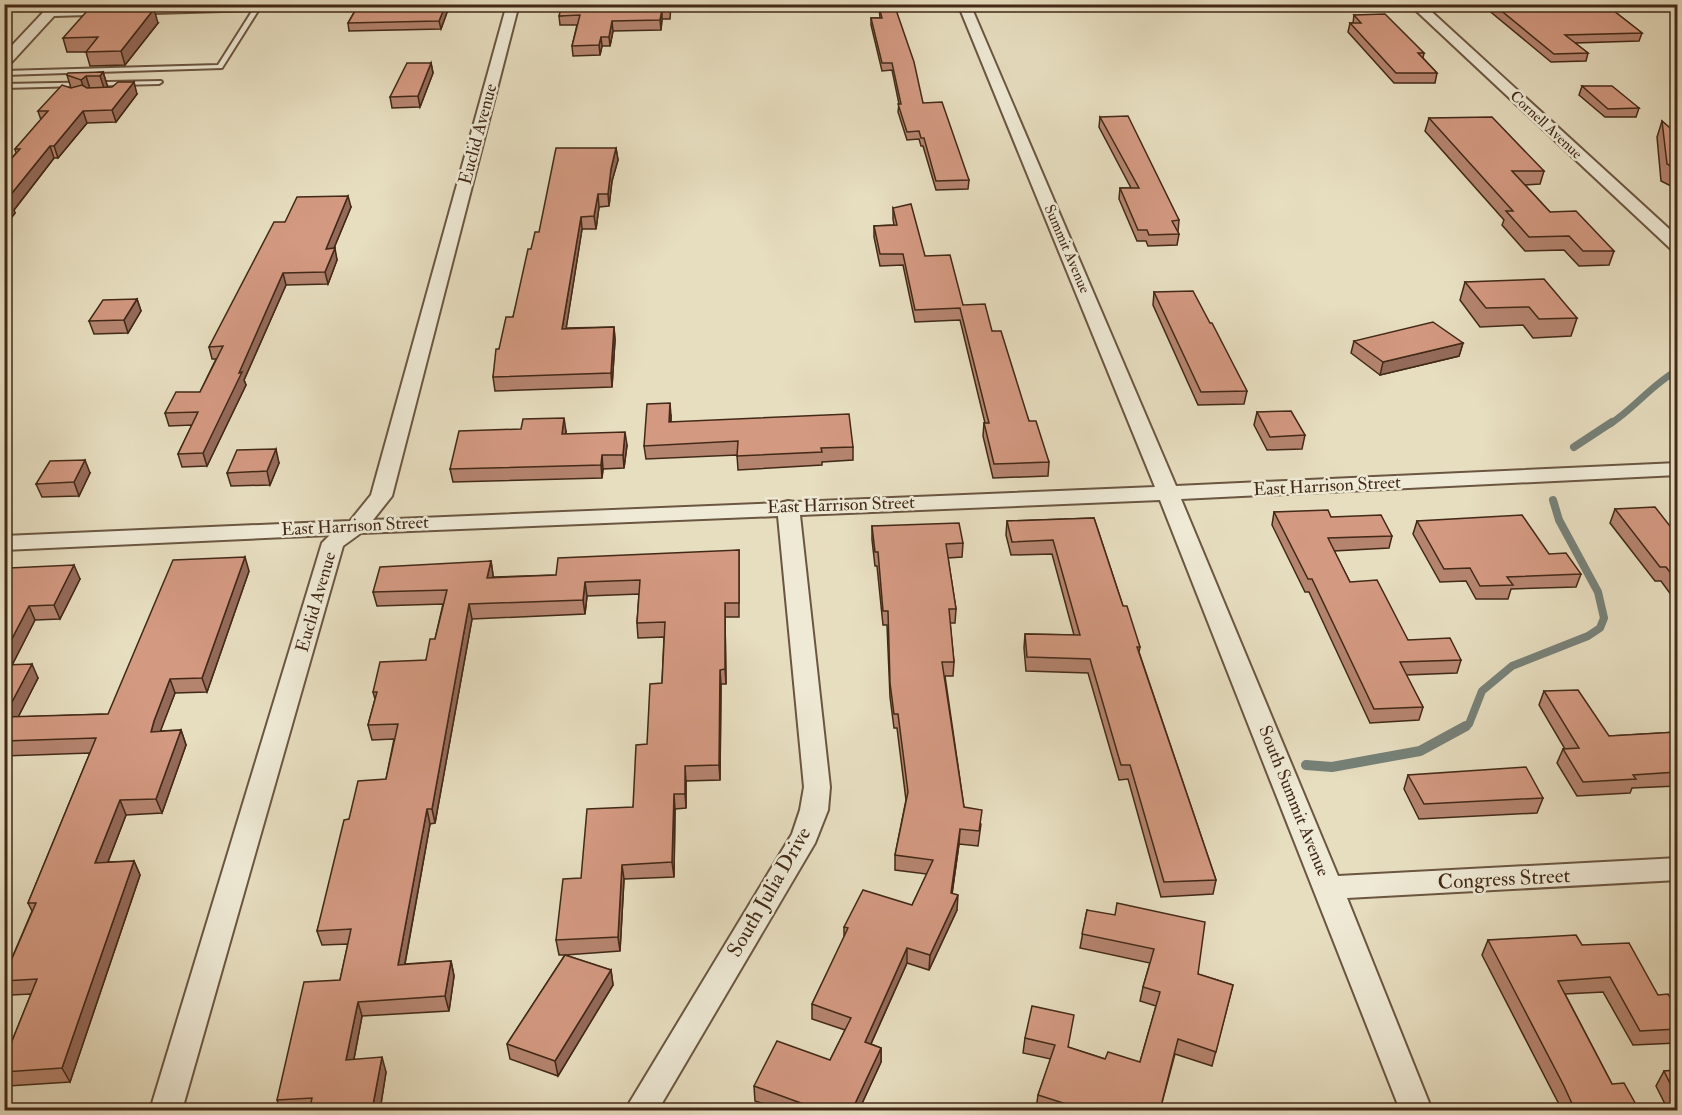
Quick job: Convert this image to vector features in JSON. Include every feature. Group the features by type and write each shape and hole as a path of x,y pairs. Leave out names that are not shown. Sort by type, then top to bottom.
{"street":[{"path":"4,62 55,8 323,4"},
{"name":"Euclid Avenue","path":"166,1110 333,543 357,526 381,496 513,4"},
{"name":"Summit Avenue","path":"964,4 1169,493"},
{"name":"Cornell Avenue","path":"1415,4 1677,246"},
{"name":"East Harrison Street","path":"4,543 788,507 1673,474"},
{"name":"South Summit Avenue","path":"1169,493 1330,888 1416,1110"},
{"name":"South Julia Drive","path":"641,1110 805,836 814,810 817,787 788,507"},
{"name":"Congress Street","path":"1330,888 1677,869"}],"lane":[{"path":"4,73 219,67 258,6"},
{"path":"4,86 122,86 159,82"},
{"path":"47,85 70,94"}],"building":[{"path":"359,4 446,4 439,21 348,23"},
{"path":"562,4 670,4 670,9 662,10 660,20 612,21 609,37 601,37 599,45 572,46 580,15 559,16"},
{"path":"894,4 914,62 923,103 942,102 969,180 936,181 924,138 921,138 919,131 907,132 898,104 901,104 892,63 882,63 871,18 882,18 879,7"},
{"path":"1493,4 1605,4 1642,33 1565,35 1588,53 1554,54"},
{"path":"154,9 121,51 86,52 98,37 63,38 87,11"},
{"path":"1385,14 1424,53 1418,53 1437,73 1396,73 1350,23 1361,23 1354,15"},
{"path":"407,63 431,63 418,96 390,97"},
{"path":"103,72 100,76 86,76 81,80 67,75 68,73"},
{"path":"118,82 134,82 112,110 83,111 54,146 50,146 8,198 10,200 4,208 4,167 20,149 15,149 48,111 38,111 62,85 71,88 82,85 87,88 112,87"},
{"path":"1582,86 1612,86 1639,108 1608,109"},
{"path":"1128,116 1179,220 1172,221 1179,234 1149,235 1147,230 1138,230 1120,188 1139,188 1100,117"},
{"path":"1492,117 1544,171 1512,171 1550,212 1576,211 1614,251 1583,251 1569,236 1529,237 1506,211 1513,211 1429,118"},
{"path":"1662,121 1677,134 1677,169 1667,164"},
{"path":"556,148 616,148 608,194 598,194 594,216 581,217 562,329 614,327 611,373 493,377 496,349 499,349 506,317 513,317 528,249 531,249 535,232 539,232"},
{"path":"348,196 326,249 335,248 325,272 283,273 239,373 242,372 203,453 178,454 198,412 165,413 176,392 200,392 223,346 209,347 274,222 285,222 297,197"},
{"path":"911,204 925,256 950,255 963,305 985,304 992,331 1001,331 1029,421 1036,421 1049,462 994,464 984,423 989,423 960,308 915,310 903,254 880,254 874,226 897,225 893,208"},
{"path":"1544,279 1577,318 1539,319 1529,307 1486,308 1465,282"},
{"path":"1193,291 1247,391 1201,392 1154,292"},
{"path":"137,299 124,320 89,321 103,300"},
{"path":"1433,322 1463,343 1383,362 1354,341"},
{"path":"670,403 669,422 849,414 853,447 821,448 822,452 737,456 738,441 644,446 647,404"},
{"path":"1291,411 1305,435 1270,437 1257,412"},
{"path":"564,418 562,434 625,432 623,455 602,455 601,465 450,469 459,431 521,429 523,419"},
{"path":"276,449 267,471 227,473 237,450"},
{"path":"85,460 74,482 36,484 50,461"},
{"path":"1655,507 1677,535 1677,581 1666,567 1660,567 1615,509"},
{"path":"1328,510 1331,517 1381,515 1392,536 1328,538 1350,582 1377,580 1408,640 1450,638 1461,660 1400,662 1423,707 1374,709 1312,579 1308,579 1274,512"},
{"path":"1522,515 1549,554 1566,553 1581,574 1507,577 1513,585 1480,586 1470,568 1444,569 1417,521"},
{"path":"1094,518 1123,606 1127,606 1140,647 1137,647 1216,880 1164,882 1130,765 1121,765 1090,659 1027,657 1025,634 1080,635 1053,540 1012,542 1007,521"},
{"path":"959,523 963,543 946,544 956,609 949,609 954,662 942,662 964,807 982,810 979,831 960,829 951,893 958,895 930,955 907,948 865,1042 881,1048 852,1110 820,1110 754,1086 777,1041 830,1060 851,1018 812,1004 848,928 844,927 863,890 912,905 933,860 895,855 908,792 898,714 894,714 890,683 888,611 883,611 878,552 875,552 872,526"},
{"path":"739,550 739,603 725,603 725,669 720,670 719,765 685,766 685,794 674,794 672,862 622,865 618,937 556,940 563,879 581,878 587,809 633,807 636,745 647,744 650,684 662,683 665,622 637,623 640,580 585,582 583,600 469,604 432,809 427,809 398,965 451,961 445,996 358,1002 346,1060 382,1057 372,1110 317,1110 318,1108 310,1108 312,1098 277,1100 304,982 340,980 351,929 317,931 344,820 349,819 358,781 386,779 398,724 368,725 377,692 373,692 380,662 426,660 430,639 435,639 447,590 373,592 380,567 491,561 487,578 556,575 558,558"},
{"path":"245,557 202,678 170,679 154,721 151,732 181,730 156,799 120,800 95,863 134,861 62,1068 4,1072 4,1061 37,979 4,981 4,977 36,903 28,903 96,738 4,741 4,717 108,714 173,560"},
{"path":"74,565 54,605 29,606 4,654 4,576 9,568"},
{"path":"32,664 4,717 4,665"},
{"path":"1578,690 1609,736 1677,732 1677,772 1633,775 1636,779 1583,782 1563,749 1579,748 1544,691"},
{"path":"1526,767 1543,798 1424,804 1408,775"},
{"path":"1117,903 1205,922 1198,974 1233,985 1216,1052 1178,1039 1160,1110 1085,1110 1038,1095 1055,1045 1025,1038 1032,1006 1074,1015 1068,1047 1105,1059 1108,1052 1140,1062 1160,992 1143,987 1154,949 1082,934 1087,910 1115,915"},
{"path":"1576,935 1582,945 1629,943 1658,995 1668,994 1677,1010 1677,1029 1640,1031 1610,977 1558,981 1612,1084 1624,1083 1639,1110 1575,1110 1488,940"},
{"path":"565,955 611,970 555,1061 507,1044"},
{"path":"1677,1070 1677,1098 1664,1071"}],"waterway":[{"path":"1610,424 1678,370"},
{"path":"1574,447 1612,422"},
{"path":"1463,727 1469,724 1482,691 1512,666 1588,636 1600,628 1604,618 1598,592 1559,520 1553,500"},
{"path":"1306,765 1332,767 1420,751 1466,726"}]}
